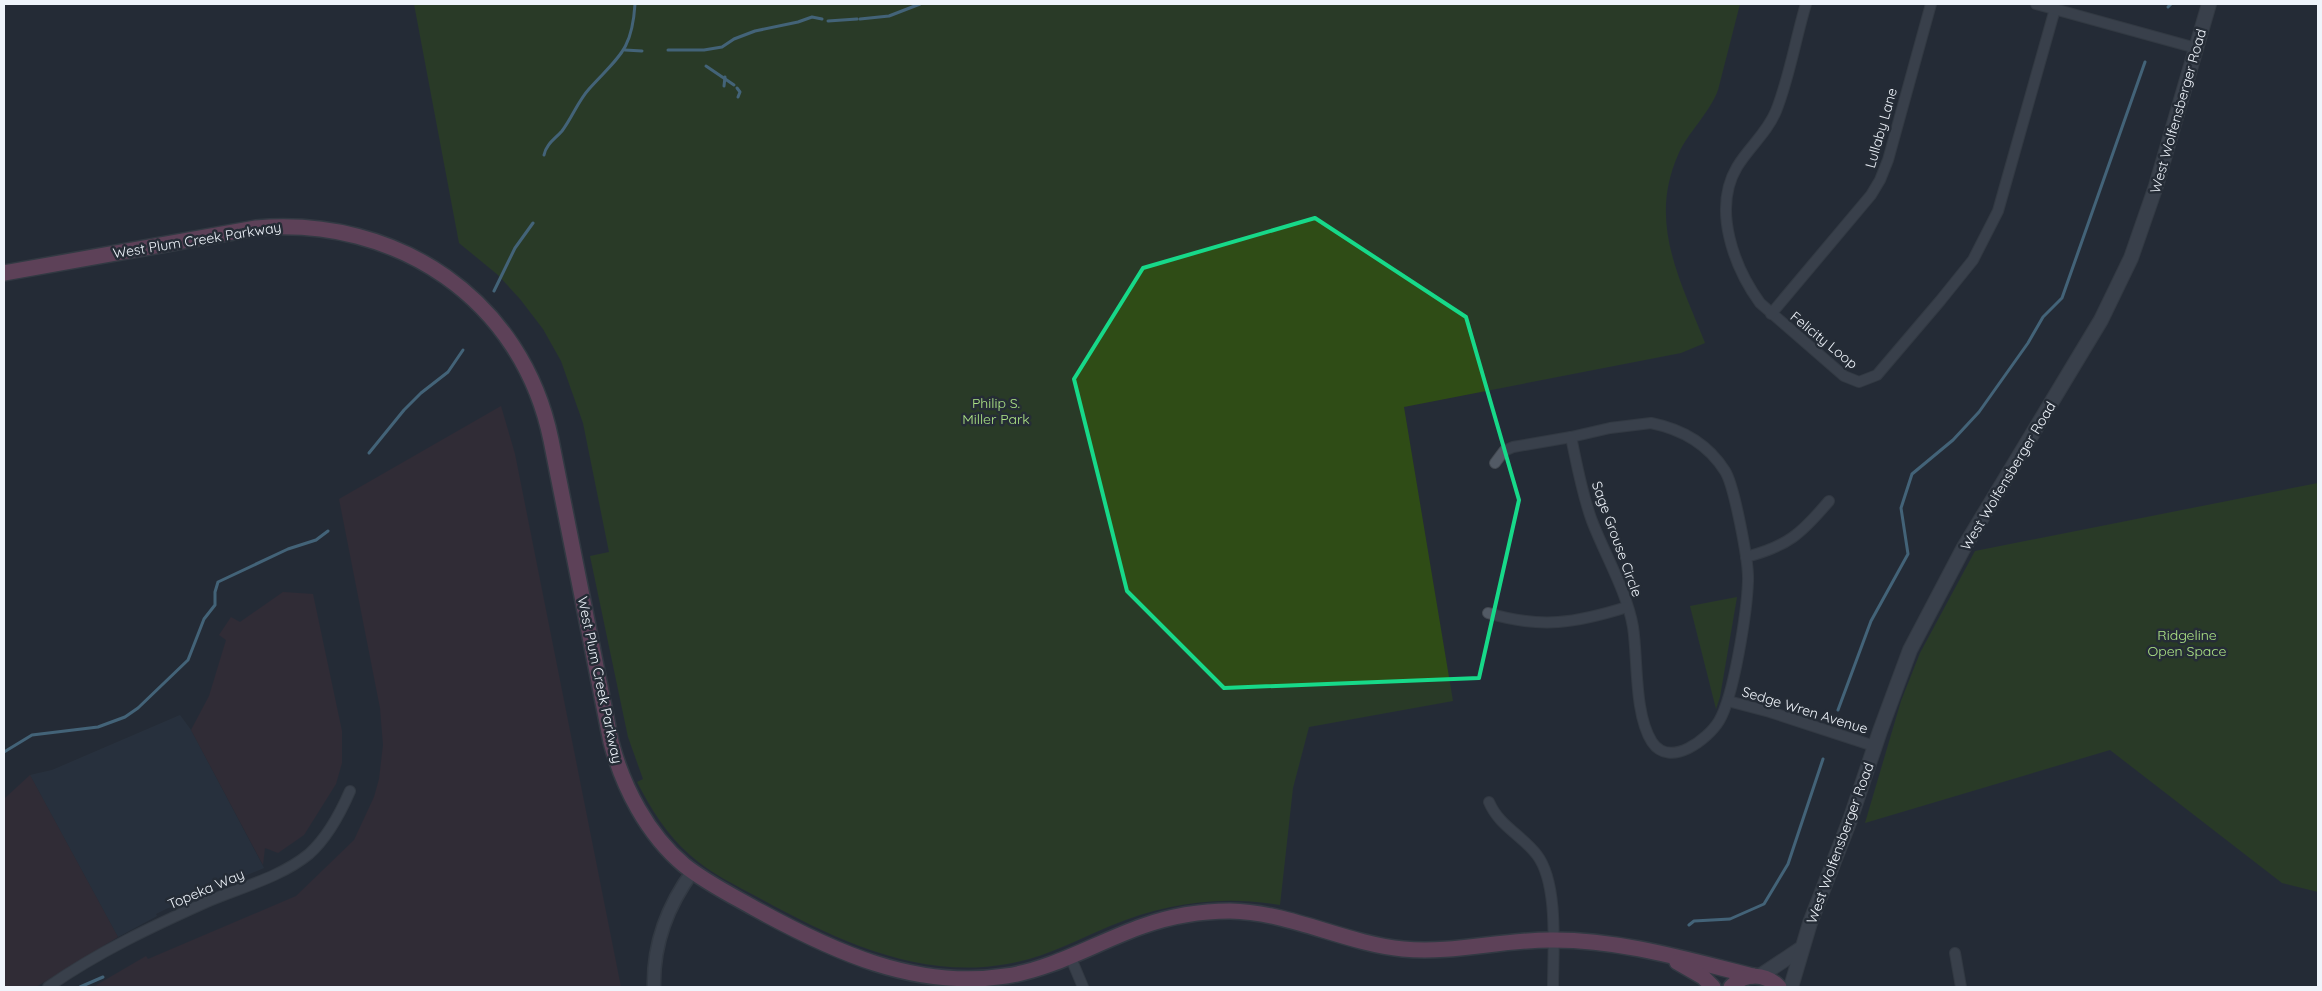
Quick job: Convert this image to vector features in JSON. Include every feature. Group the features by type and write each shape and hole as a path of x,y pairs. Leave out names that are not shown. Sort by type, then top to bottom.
{"main road":[{"name":"West Wolfensberger Road","path":"1791,987 1802,948 1858,799 1874,746 1910,650 1963,549 2089,342 2120,283 2156,186 2209,4"},
{"name":"West Plum Creek Parkway","path":"4,273 256,228 295,226 330,229 383,243 410,255 459,287 479,305 504,334 522,362 537,392 549,431 614,755 627,787 646,821 667,848 692,871 732,896 796,931 872,963 909,974 941,979 990,978 1029,971 1149,924 1191,913 1233,911 1273,916 1378,945 1407,949 1442,950 1552,940 1631,947 1756,976 1772,981 1779,987"},
{"path":"1731,987 1740,980 1756,976 1802,948"},
{"name":"West Plum Creek Parkway","path":"1663,954 1703,977 1713,987"}],"street":[{"name":"Felicity Loop","path":"1806,4 1776,109 1768,129 1736,169 1729,187 1726,204 1729,236 1735,254 1754,294 1771,314 1851,380 1865,381 1877,375 1973,260 1987,236 1998,211 2055,9"},
{"name":"Lullaby Lane","path":"1771,314 1860,209 1880,180 1888,160 1931,4"},
{"path":"2036,4 2196,48"},
{"name":"Sage Grouse Circle","path":"1651,423 1684,433 1714,456 1726,472 1746,557 1747,594 1728,701 1713,730 1693,746 1672,752 1656,747 1651,741 1641,709 1632,626 1627,607 1586,504 1571,437 1610,428 1651,423"},
{"path":"1495,463 1504,451 1513,447 1571,437"},
{"path":"1746,557 1778,547 1790,540 1807,526 1829,501"},
{"path":"1488,613 1508,619 1551,623 1588,619 1627,607"},
{"name":"Sedge Wren Avenue","path":"1728,701 1770,712 1874,746"},
{"name":"Topeka Way","path":"48,987 91,960 145,931 269,877 296,863 326,836 340,814 350,791"},
{"path":"1489,802 1501,822 1532,848 1543,863 1551,896 1553,987"},
{"path":"654,987 654,962 659,937 692,871"},
{"path":"1955,953 1961,987"},
{"path":"1070,956 1083,987"}],"highlighted area":[{"path":"1315,218 1466,317 1519,500 1479,678 1224,688 1127,591 1074,379 1143,268"}],"shaded area":[{"path":"501,406 515,454 621,987 93,987 146,956 148,959 296,896 354,840 374,797 379,779 383,745 380,708 339,499"},
{"path":"283,592 313,594 342,731 342,763 336,784 304,835 278,853 265,848 263,865 191,730 209,696 226,640 219,635 231,617 240,622"},
{"path":"180,715 191,730 264,868 166,909 156,914 157,916 118,937 30,775 52,770"},
{"path":"30,775 118,937 36,987 4,987 4,799"}],"green space":[{"name":"Philip S. Miller Park","path":"414,4 1740,4 1718,90 1678,155 1670,180 1666,204 1671,250 1686,296 1705,343 1681,353 1404,407 1453,701 1309,727 1293,788 1280,905 1258,902 1215,901 1173,907 1131,918 1034,958 1007,964 974,967 942,966 910,961 879,953 819,929 789,914 733,884 698,862 667,830 637,782 643,779 628,737 590,556 609,552 583,423 561,361 543,329 520,299 498,275 459,243"},
{"name":"Ridgeline Open Space","path":"2318,483 2318,892 2282,883 2110,750 1865,823 1901,701 1920,653 1975,551"},
{"path":"1737,597 1720,697 1716,709 1690,606"}],"waterway":[{"path":"544,155 551,142 569,121 585,94 622,52 631,32 635,4"},
{"path":"860,19 889,16 920,4"},
{"path":"2168,7 2171,4"},
{"path":"668,50 704,50 722,47 734,39 755,31 798,22 812,17 822,19"},
{"path":"828,21 857,19"},
{"path":"625,50 642,51"},
{"path":"1838,710 1871,621 1908,554 1901,508 1912,474 1953,440 1979,412 2028,343 2043,317 2062,298 2145,62"},
{"path":"706,66 734,85"},
{"path":"724,86 725,77"},
{"path":"737,88 740,92 738,97"},
{"path":"494,291 515,248 533,223"},
{"path":"369,453 404,410 421,393 448,372 463,350"},
{"path":"4,752 32,735 98,727 125,717 138,708 188,660 204,619 215,605 215,592 218,582 288,549 316,540 328,531"},
{"path":"1689,925 1694,921 1730,919 1764,904 1788,864 1823,759"},
{"path":"80,987 103,977"}]}
